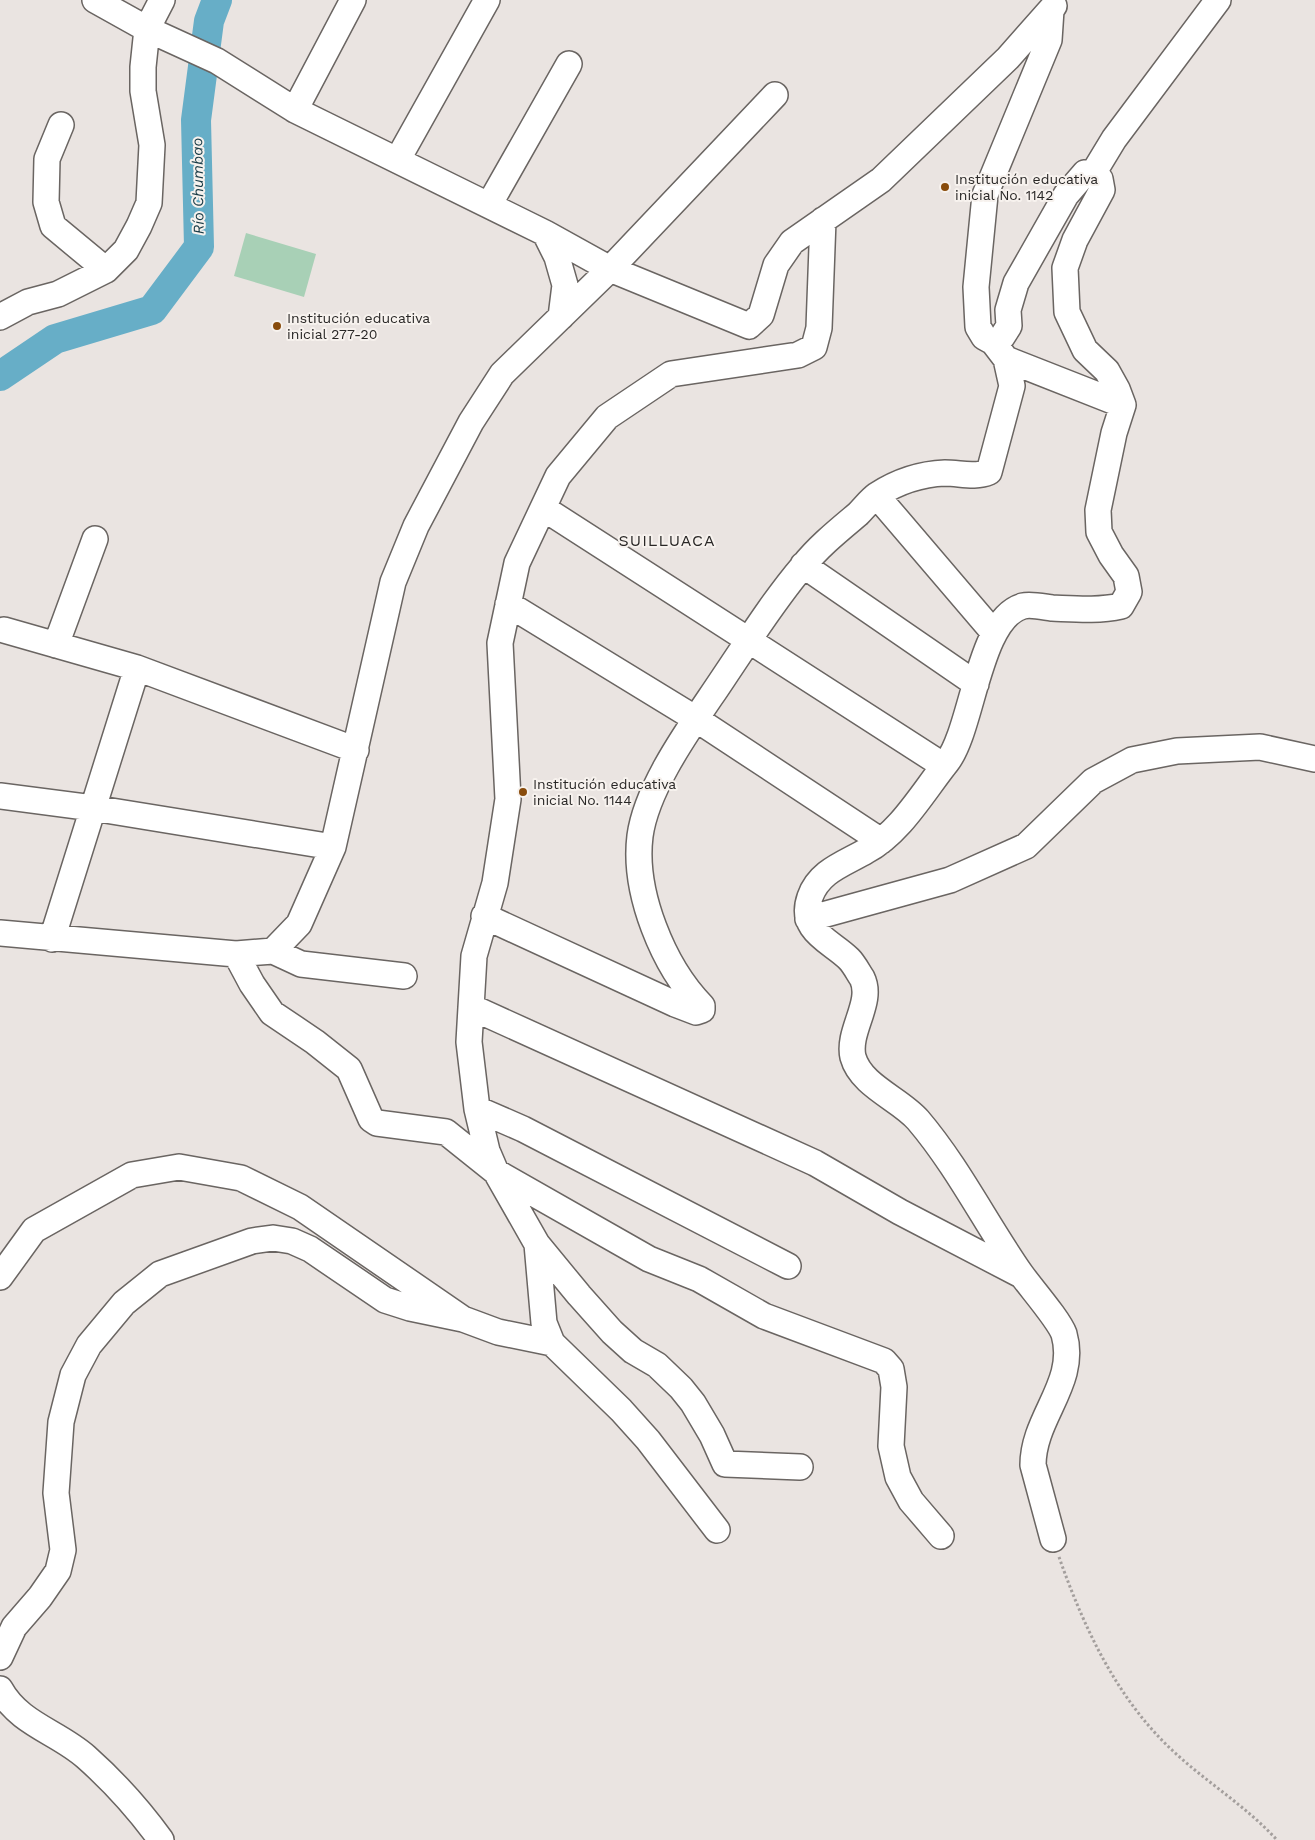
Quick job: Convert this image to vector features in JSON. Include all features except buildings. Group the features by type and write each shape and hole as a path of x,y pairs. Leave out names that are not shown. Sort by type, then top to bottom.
{"street":[{"path":"95,0 152,31 217,61 295,110 546,233 610,269 750,326 761,315 776,264 792,242 881,180 1008,58 1055,5"},
{"path":"0,317 28,302 58,294 106,270 126,250 139,226 148,203 152,145 143,91 152,31 162,0"},
{"path":"295,110 353,0"},
{"path":"398,159 487,0"},
{"path":"1094,172 1114,139 1218,0"},
{"path":"1055,5 1049,40 985,195 976,288 978,327 984,337 1000,350 1123,405"},
{"path":"489,205 569,64"},
{"path":"273,951 299,924 334,847 393,582 416,526 471,422 502,374 610,269 775,95"},
{"path":"61,125 46,159 46,202 53,226 106,270"},
{"path":"484,916 675,1004 696,1012 702,1010 702,1006 671,966 648,909 640,872 640,837 646,808 696,719 748,641 803,565 877,496 912,477 944,473 981,476 989,472 1012,386 1000,350 1002,337 1009,326 1008,310 1016,283 1066,195 1085,173 1094,172"},
{"path":"1053,1540 1032,1465 1038,1432 1064,1375 1067,1351 1061,1327 1022,1275 985,1220 960,1178 917,1118 864,1076 853,1057 854,1031 864,1002 864,982 849,959 824,941 808,919 808,901 815,885 827,872 882,841 952,755 994,633 1011,614 1024,606 1103,610 1121,606 1129,592 1126,576 1110,555 1100,532 1098,510 1114,433 1123,405 1107,371 1086,350 1068,312 1065,268 1075,240 1102,190 1100,179 1094,172"},
{"path":"800,1467 725,1464 703,1418 681,1388 657,1365 632,1351 612,1332 537,1244 486,1151 477,1109 470,1042 474,956 495,883 508,799 500,643 517,563 558,476 607,417 670,374 798,355 814,346 819,328 823,220"},
{"path":"546,233 557,256 565,285 561,317"},
{"path":"877,496 994,633"},
{"path":"543,508 944,766"},
{"path":"56,645 95,539"},
{"path":"803,565 976,684"},
{"path":"508,604 696,719 882,841"},
{"path":"4,630 137,668 356,750"},
{"path":"52,939 137,668"},
{"path":"808,919 950,880 1026,846 1093,781 1132,760 1177,751 1260,747 1315,759"},
{"path":"0,796 93,808 334,847"},
{"path":"0,933 236,954 273,951 301,964 404,976"},
{"path":"236,954 252,984 272,1013 315,1042 349,1069 371,1119 377,1124 446,1132 496,1172 650,1259 698,1279 764,1316 884,1361 891,1369 894,1387 891,1446 898,1477 911,1501 941,1536"},
{"path":"471,1007 814,1163 900,1212 1022,1275"},
{"path":"477,1109 523,1129 788,1266"},
{"path":"0,1277 34,1230 132,1175 179,1167 241,1178 300,1207 463,1319"},
{"path":"0,1657 14,1627 40,1598 58,1571 60,1564 63,1550 56,1484 61,1422 73,1375 89,1345 124,1303 160,1274 252,1241 273,1238 292,1241 310,1249 385,1300 410,1308 463,1319 498,1332 552,1343"},
{"path":"537,1244 544,1323 552,1343 643,1434 717,1530"},
{"path":"0,1689 8,1704 31,1722 86,1757 150,1825 161,1840"}],"path":[{"path":"1053,1540 1073,1596 1115,1683 1142,1718 1173,1752 1219,1788 1277,1840"}],"green space":[{"path":"246,233 316,254 304,297 234,276"}],"waterway":[{"name":"Río Chumbao","path":"0,376 55,339 152,310 199,247 196,120 209,21 217,0"}],"place":[{"name":"Institución educativa inicial No. 1142","path":"945,187"},
{"name":"Institución educativa inicial 277-20","path":"277,326"},
{"name":"Institución educativa inicial No. 1144","path":"523,792"}],"district":[{"name":"SUILLUACA","path":"667,540"}]}
